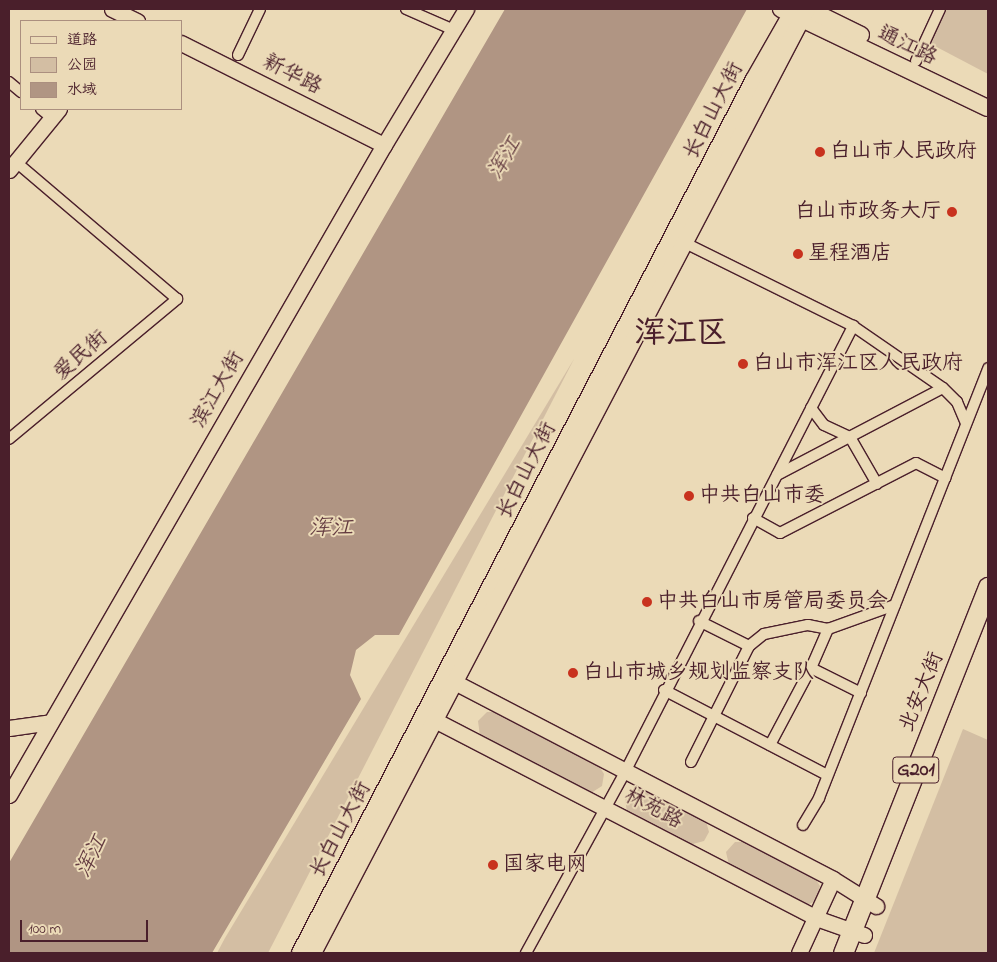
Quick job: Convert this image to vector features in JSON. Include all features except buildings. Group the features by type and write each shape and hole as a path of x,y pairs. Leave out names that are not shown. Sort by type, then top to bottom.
{"highway":[{"name":"北安大街","path":"870,903 988,587"},
{"name":"北安大街","path":"843,953 858,933 988,620"},
{"name":"北安大街","path":"856,953 858,933"}],"main road":[{"name":"通江路","path":"797,11 916,61 988,98"},
{"name":"通江路","path":"797,11 988,108"},
{"name":"长白山大街","path":"300,953 451,679 797,11"},
{"name":"长白山大街","path":"313,953 430,717"}],"street":[{"path":"112,9 135,16"},
{"path":"238,55 260,9"},
{"path":"406,9 454,30"},
{"name":"滨江大街","path":"9,795 384,145 466,9"},
{"path":"916,61 940,9"},
{"name":"新华路","path":"182,44 384,145"},
{"path":"9,82 20,91"},
{"path":"12,166 50,112"},
{"name":"爱民街","path":"9,440 177,299 12,166"},
{"path":"678,240 852,326 943,388 957,402 966,423"},
{"path":"526,953 626,770 664,690 777,475 852,326"},
{"path":"803,825 827,774 860,693 988,368"},
{"path":"777,475 943,388"},
{"path":"811,408 824,425 850,437 877,484"},
{"path":"753,518 780,533 916,463 945,478"},
{"path":"691,762 749,646 764,634 782,628 808,625 828,629 895,605"},
{"path":"700,621 749,646"},
{"path":"770,745 811,668 828,629"},
{"path":"811,668 860,693"},
{"name":"林苑路","path":"451,679 833,879 870,903"},
{"path":"664,690 827,774"},
{"name":"林苑路","path":"430,717 816,918 858,933"},
{"path":"9,728 51,722"},
{"path":"799,953 833,879"}],"green space":[{"path":"946,9 988,9 988,74 929,43"},
{"path":"574,359 268,953 217,953 225,938"},
{"path":"487,712 498,712 599,766 604,774 602,786 591,793 480,736 478,721"},
{"path":"963,729 988,740 988,953 874,953"},
{"path":"639,788 706,821 709,832 704,841 689,845 627,813 625,797"},
{"path":"735,842 747,842 815,878 820,886 816,901 807,905 729,865 726,852"}],"water":[{"name":"浑江","path":"505,9 747,9 399,635 375,635 356,650 350,675 361,699 212,953 9,953 9,863"}],"place":[{"name":"白山市人民政府","path":"820,152"},
{"name":"白山市政务大厅","path":"952,212"},
{"name":"星程酒店","path":"798,254"},
{"name":"白山市浑江区人民政府","path":"743,364"},
{"name":"中共白山市委","path":"689,496"},
{"name":"中共白山市房管局委员会","path":"647,602"},
{"name":"白山市城乡规划监察支队","path":"573,673"},
{"name":"国家电网","path":"493,865"}],"district":[{"name":"浑江区","path":"681,335"}]}
